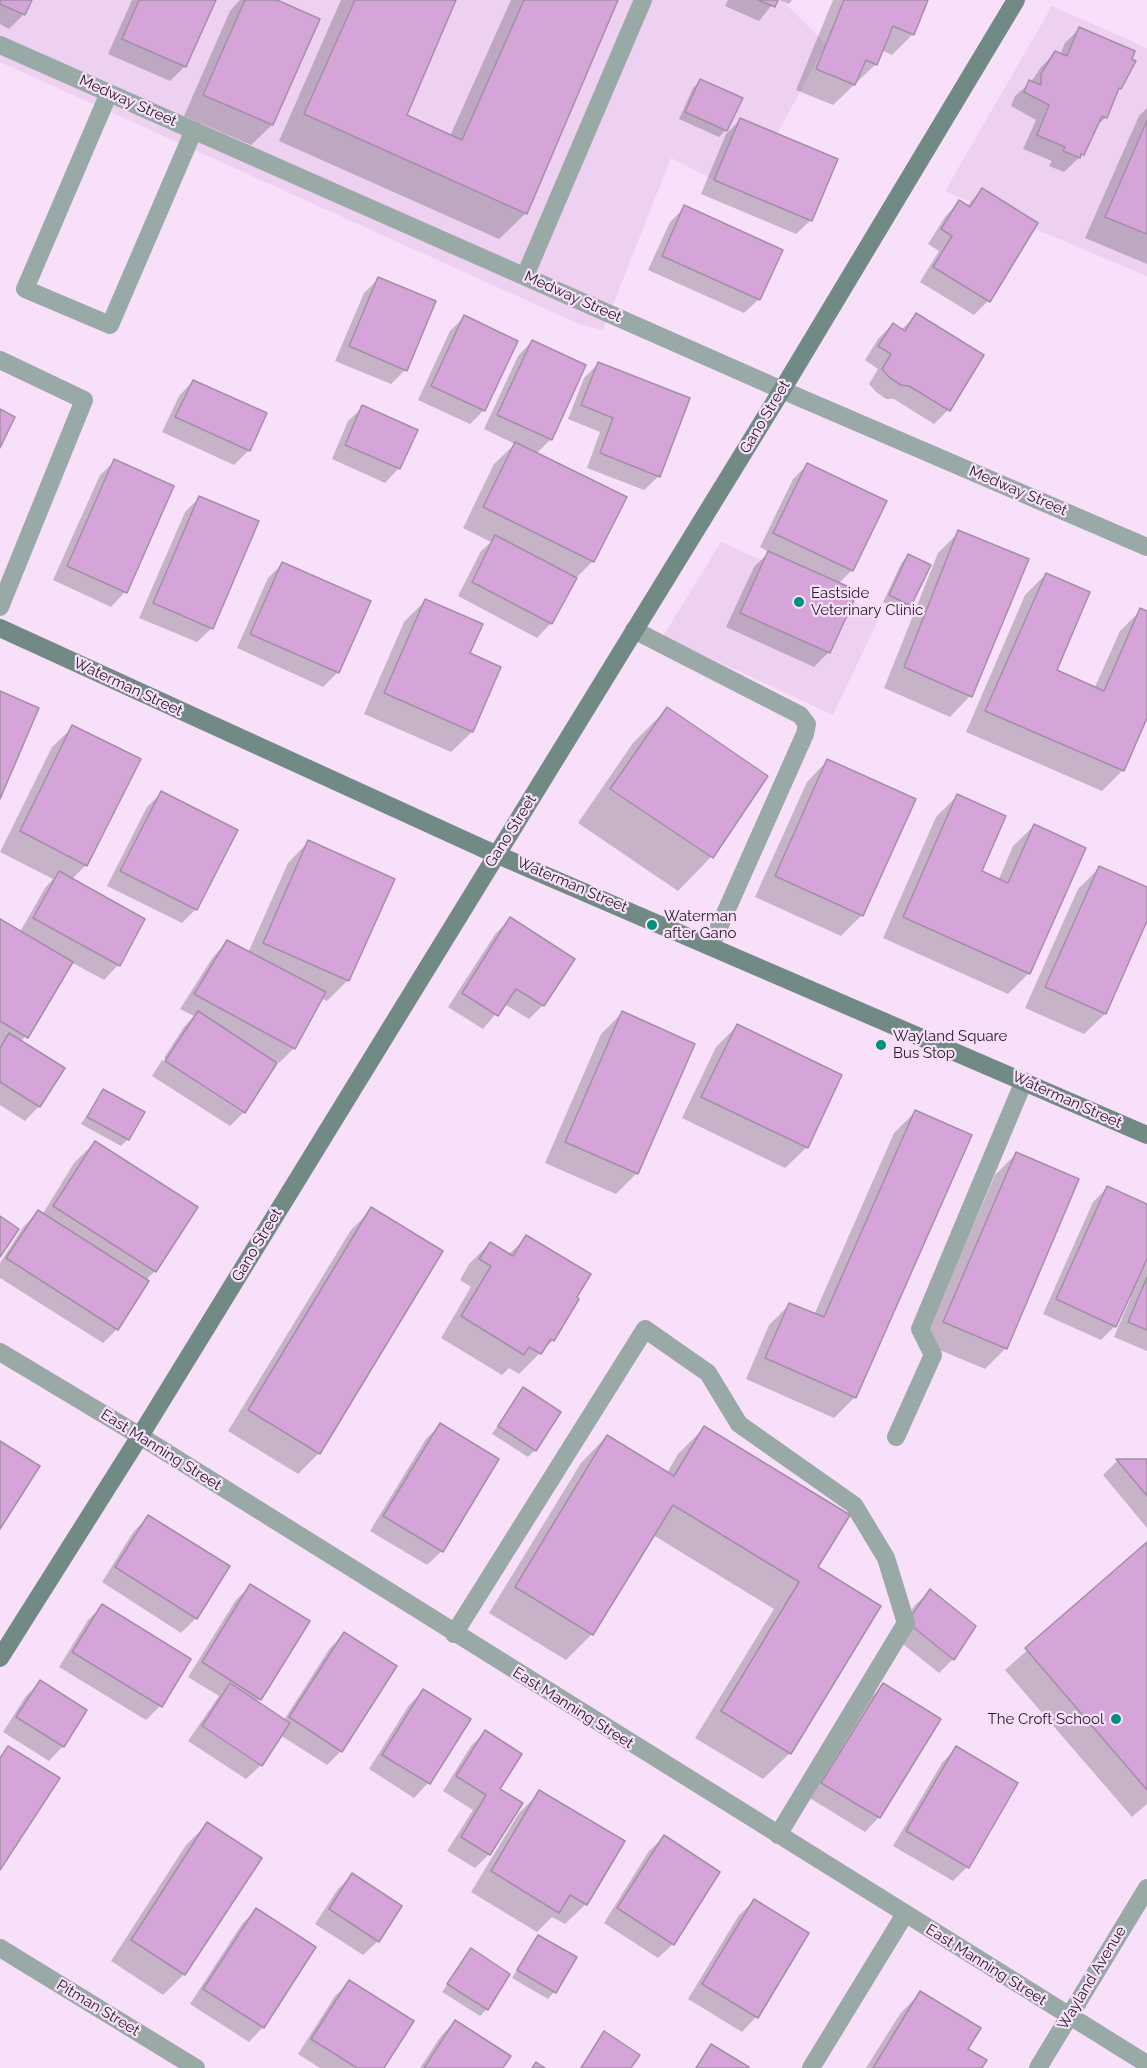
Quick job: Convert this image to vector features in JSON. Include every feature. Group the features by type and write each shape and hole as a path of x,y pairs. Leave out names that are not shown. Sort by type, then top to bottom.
{"main road":[{"name":"Gano Street","path":"0,1658 140,1436 782,390 1016,0"},
{"name":"Waterman Street","path":"0,628 465,841 711,945 1147,1135"}],"street":[{"path":"525,276 643,0"},
{"name":"Medway Street","path":"0,45 782,390 1147,547"},
{"path":"110,93 25,289 110,325 194,130"},
{"path":"0,360 84,400 0,607"},
{"path":"634,630 800,714 807,724 805,734 711,945"},
{"path":"896,1437 933,1355 920,1329 1024,1081"},
{"path":"454,1634 645,1329 708,1373 739,1424 854,1505 886,1558 906,1623 778,1835"},
{"name":"East Manning Street","path":"0,1352 140,1436 454,1634 1147,2064"},
{"name":"Wayland Avenue","path":"1038,2068 1147,1888"},
{"path":"811,2068 905,1914"},
{"name":"Pitman Street","path":"0,1948 196,2068"}],"shaded area":[{"path":"0,0 782,0 826,44 757,171 732,189 671,158 603,330 581,325 0,62"},
{"path":"1052,6 1147,48 1147,276 945,191"},
{"path":"721,542 881,614 833,715 663,636"}],"building":[{"path":"0,0 32,0 25,15 0,4"},
{"path":"139,0 216,0 186,67 122,39"},
{"path":"245,0 277,0 320,19 273,125 203,95"},
{"path":"355,0 456,0 407,115 462,140 524,0 618,0 527,214 304,114"},
{"path":"758,0 778,0 775,7"},
{"path":"844,0 928,0 914,35 893,26 877,65 866,60 855,85 816,69"},
{"path":"1079,27 1135,51 1132,59 1136,61 1121,89 1119,88 1107,118 1102,116 1084,155 1081,154 1080,158 1063,151 1065,147 1037,135 1049,105 1024,92 1029,80 1041,85 1041,74 1055,51 1067,56"},
{"path":"700,79 743,98 727,131 685,112"},
{"path":"740,118 838,159 812,221 714,180"},
{"path":"1147,121 1147,234 1105,217"},
{"path":"982,188 1038,223 990,302 933,267 952,236 941,229 959,200 970,207"},
{"path":"684,205 783,250 760,300 662,256"},
{"path":"378,277 436,301 407,371 349,346"},
{"path":"916,313 984,355 950,411 909,386 901,385 882,369 891,354 878,346 893,323 905,331"},
{"path":"464,315 518,341 485,411 431,386"},
{"path":"532,340 586,365 552,440 497,415"},
{"path":"598,362 690,398 660,477 600,453 613,418 581,405"},
{"path":"193,380 267,413 250,451 175,417"},
{"path":"362,405 418,430 400,469 345,445"},
{"path":"0,409 15,417 0,448"},
{"path":"515,442 627,497 594,562 483,507"},
{"path":"114,459 174,486 127,593 67,566"},
{"path":"807,463 887,501 853,571 773,533"},
{"path":"199,496 259,521 213,629 153,603"},
{"path":"958,530 1029,559 972,697 904,667"},
{"path":"495,535 577,578 552,624 472,582"},
{"name":"Eastside Veterinary Clinic","path":"768,551 858,591 830,653 740,613"},
{"path":"908,554 931,565 911,606 889,595"},
{"path":"282,562 371,601 339,673 250,634"},
{"path":"1046,573 1090,592 1057,670 1104,691 1140,608 1147,611 1147,718 1124,771 985,711"},
{"path":"425,599 483,624 470,653 501,667 473,732 384,693"},
{"path":"0,691 39,708 0,799"},
{"path":"667,707 768,776 713,858 610,789"},
{"path":"72,725 141,759 87,866 20,831"},
{"path":"827,759 916,799 863,916 775,876"},
{"path":"161,791 238,830 197,910 120,871"},
{"path":"957,794 1006,816 982,871 1008,883 1034,824 1086,848 1030,974 903,917"},
{"path":"308,840 395,879 349,981 263,943"},
{"path":"1099,866 1147,887 1147,921 1106,1014 1045,987"},
{"path":"59,871 145,919 120,966 33,918"},
{"path":"510,917 575,959 544,1006 516,989 498,1016 462,993"},
{"path":"0,919 73,962 28,1038 0,1021"},
{"path":"227,940 326,992 295,1049 194,994"},
{"path":"198,1011 277,1063 245,1113 165,1061"},
{"path":"622,1011 695,1044 638,1174 565,1142"},
{"path":"737,1024 842,1075 808,1148 701,1097"},
{"path":"9,1033 65,1068 40,1107 0,1082 0,1048"},
{"path":"103,1089 145,1112 129,1140 87,1117"},
{"path":"915,1110 972,1135 856,1398 765,1358 789,1303 824,1317"},
{"path":"95,1141 198,1207 156,1272 53,1206"},
{"path":"1016,1152 1079,1179 1007,1349 943,1322"},
{"path":"1107,1186 1147,1204 1147,1259 1116,1327 1056,1299"},
{"path":"371,1207 443,1251 320,1454 248,1410"},
{"path":"38,1210 149,1281 118,1330 6,1258"},
{"path":"0,1216 19,1229 0,1257"},
{"path":"526,1235 591,1274 554,1341 551,1339 541,1354 529,1347 524,1355 461,1316 491,1266 479,1259 490,1242 513,1256"},
{"path":"1147,1277 1147,1330 1128,1322"},
{"path":"523,1387 561,1412 536,1451 498,1426"},
{"path":"440,1423 499,1459 443,1552 383,1516"},
{"path":"704,1426 850,1515 818,1567 881,1606 791,1754 721,1711 799,1582 673,1505 593,1635 515,1587 607,1435 674,1476"},
{"path":"0,1441 40,1466 0,1529"},
{"path":"1116,1459 1147,1459 1147,1496"},
{"path":"148,1515 230,1566 197,1619 115,1567"},
{"name":"The Croft School","path":"1147,1542 1147,1790 1025,1648"},
{"path":"250,1584 310,1621 261,1700 202,1662"},
{"path":"930,1589 976,1626 954,1660 907,1622"},
{"path":"102,1604 191,1659 162,1707 72,1652"},
{"path":"344,1632 397,1666 342,1752 289,1717"},
{"path":"40,1680 87,1710 64,1747 16,1717"},
{"path":"230,1683 290,1723 262,1766 202,1726"},
{"path":"883,1683 941,1719 880,1818 821,1783"},
{"path":"423,1689 471,1719 430,1784 382,1755"},
{"path":"485,1730 522,1754 500,1789 523,1803 490,1855 461,1837 486,1795 456,1776"},
{"path":"8,1746 60,1778 0,1870 0,1758"},
{"path":"956,1746 1018,1783 969,1868 906,1831"},
{"path":"539,1790 625,1841 587,1905 570,1895 559,1913 491,1871"},
{"path":"207,1822 262,1858 185,1975 131,1940"},
{"path":"664,1835 720,1872 674,1945 617,1908"},
{"path":"352,1873 402,1906 379,1942 329,1909"},
{"path":"754,1899 809,1933 758,2018 702,1984"},
{"path":"256,1908 316,1947 264,2028 203,1989"},
{"path":"538,1935 577,1957 556,1993 517,1970"},
{"path":"471,1948 510,1974 488,2010 447,1984"},
{"path":"349,1980 414,2021 384,2068 357,2068 311,2039"},
{"path":"920,1991 981,2028 968,2049 987,2060 982,2068 873,2068"},
{"path":"455,2020 511,2056 503,2068 424,2068"},
{"path":"604,2031 640,2055 631,2068 581,2068"},
{"path":"711,2044 749,2067 696,2068"},
{"path":"536,2062 545,2068 532,2068"}],"place":[{"name":"Eastside Veterinary Clinic","path":"799,602"},
{"name":"Waterman after Gano","path":"652,925"},
{"name":"Wayland Square Bus Stop","path":"881,1045"},
{"name":"The Croft School","path":"1116,1719"}]}
